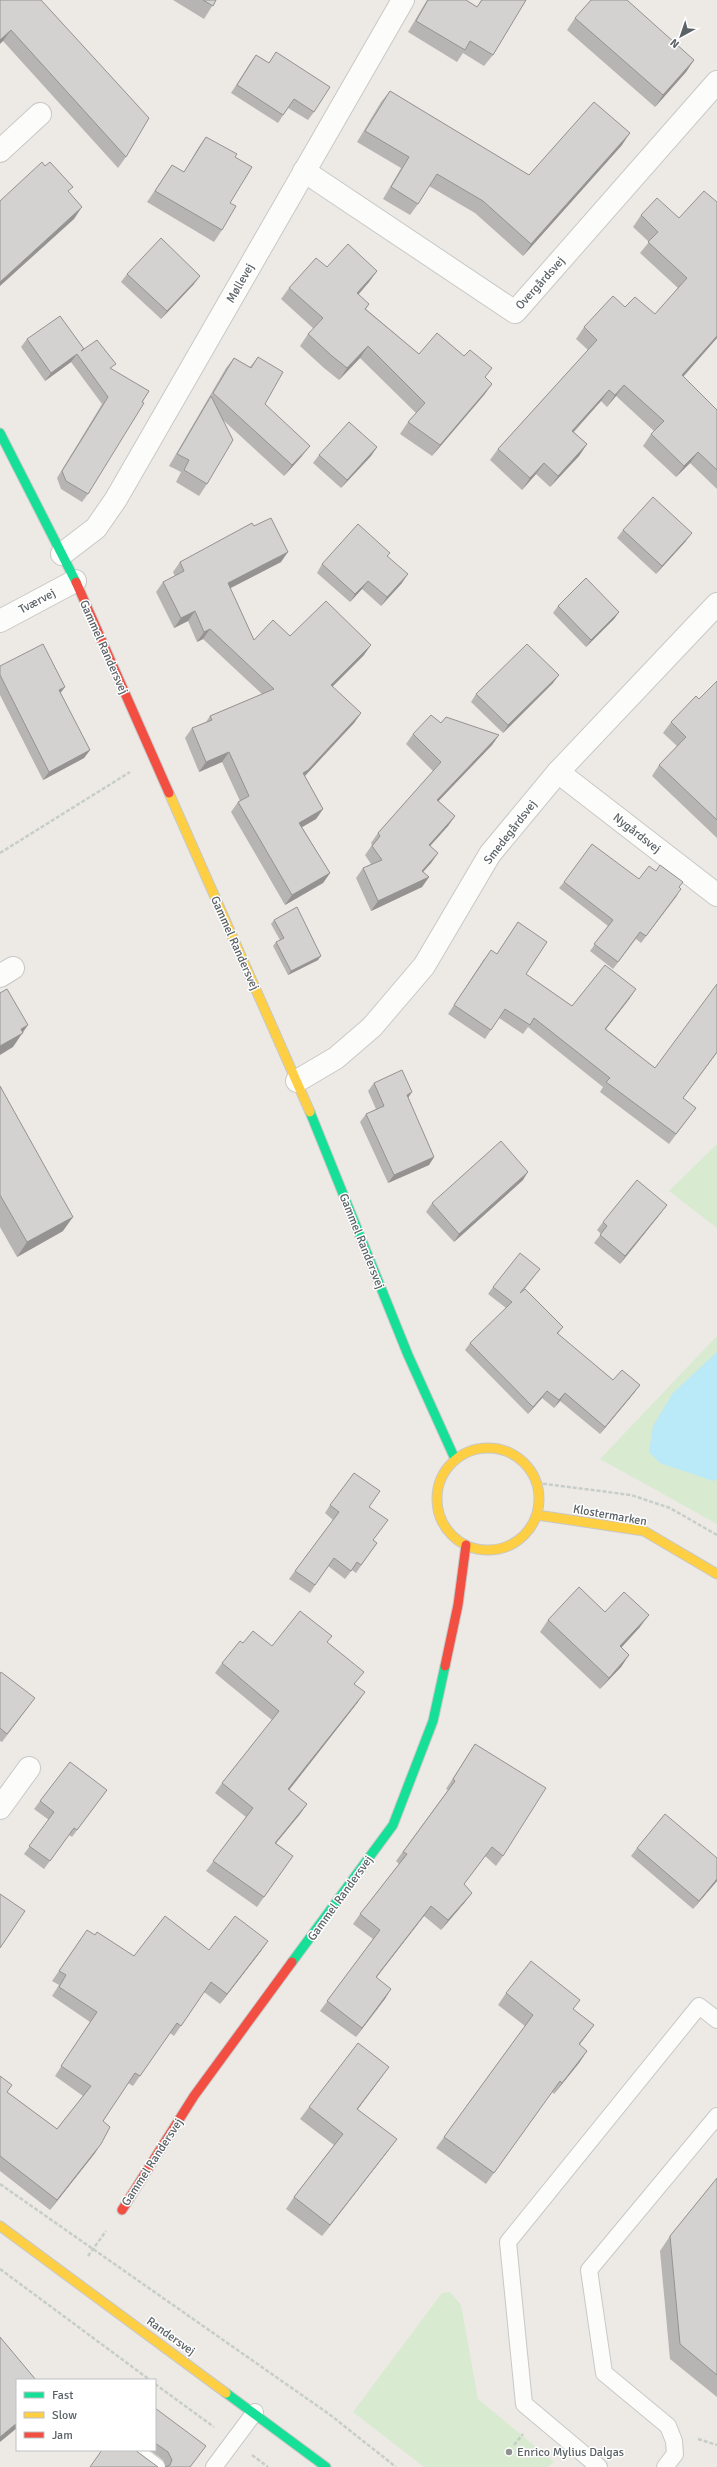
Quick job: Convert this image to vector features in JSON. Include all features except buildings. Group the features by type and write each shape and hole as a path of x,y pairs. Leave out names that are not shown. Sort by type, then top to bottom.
{"street":[{"name":"Møllevej","path":"62,554 96,528 116,499 403,0"},
{"name":"Overgårdsvej","path":"304,171 514,312 717,82"},
{"path":"0,150 40,114"},
{"name":"Gammel Randersvej","path":"0,433 75,581 296,1081 408,1355 455,1459"},
{"name":"Tværvej","path":"0,622 75,581"},
{"name":"Smedegårdsvej","path":"296,1081 336,1058 372,1027 424,966 490,854 558,772 717,604"},
{"name":"Nygårdsvej","path":"558,772 717,895"},
{"path":"484,1448 498,1449 512,1453 524,1463 537,1483 539,1499 537,1515 523,1536 513,1544 492,1550 476,1549 466,1545 447,1529 439,1516 437,1494 441,1478 455,1459 467,1452 484,1448"},
{"name":"Klostermarken","path":"537,1515 644,1531 715,1569"},
{"name":"Gammel Randersvej","path":"122,2210 194,2096 393,1825 433,1721 458,1605 466,1545"},
{"path":"0,1808 29,1768"},
{"name":"Randersvej","path":"0,2226 255,2412 326,2467"}],"lane":[{"path":"599,2467 524,2404 508,2242 699,2006 717,2020"},
{"path":"665,2467 675,2454 674,2441 668,2426 604,2373 589,2270 717,2116"},
{"path":"214,2467 255,2412"},
{"path":"136,2451 157,2467"}],"path":[{"path":"0,853 152,758"},
{"path":"0,2184 329,2414 396,2467"},
{"path":"0,2269 149,2379"},
{"path":"156,2385 268,2467"},
{"path":"700,2439 717,2445"}],"green space":[{"path":"717,1144 717,1228 669,1191"},
{"path":"717,1336 717,1524 600,1459"},
{"path":"450,2292 461,2305 478,2399 554,2462 547,2467 424,2467 353,2412 442,2293"}],"water":[{"path":"717,1352 717,1479 713,1481 660,1463 649,1452 653,1426 673,1393"}],"traffic: fast":[{"path":"0,433 76,582"},
{"path":"310,1112 408,1355 455,1459"},
{"path":"292,1962 393,1825 433,1721 445,1666"},
{"path":"226,2393 326,2467"}],"traffic: slow":[{"path":"169,793 310,1112"},
{"path":"488,1448 507,1452 524,1463 535,1480 539,1499 535,1518 524,1535 507,1546 488,1550 469,1546 452,1535 441,1518 437,1499 441,1480 452,1463 469,1452 488,1448"},
{"path":"537,1515 644,1531 717,1574"},
{"path":"0,2226 226,2393"}],"traffic: jam":[{"path":"76,582 169,793"},
{"path":"445,1666 458,1605 466,1545"},
{"path":"122,2210 194,2096 292,1962"}],"place":[{"name":"Enrico Mylius Dalgas","path":"509,2452"}]}
